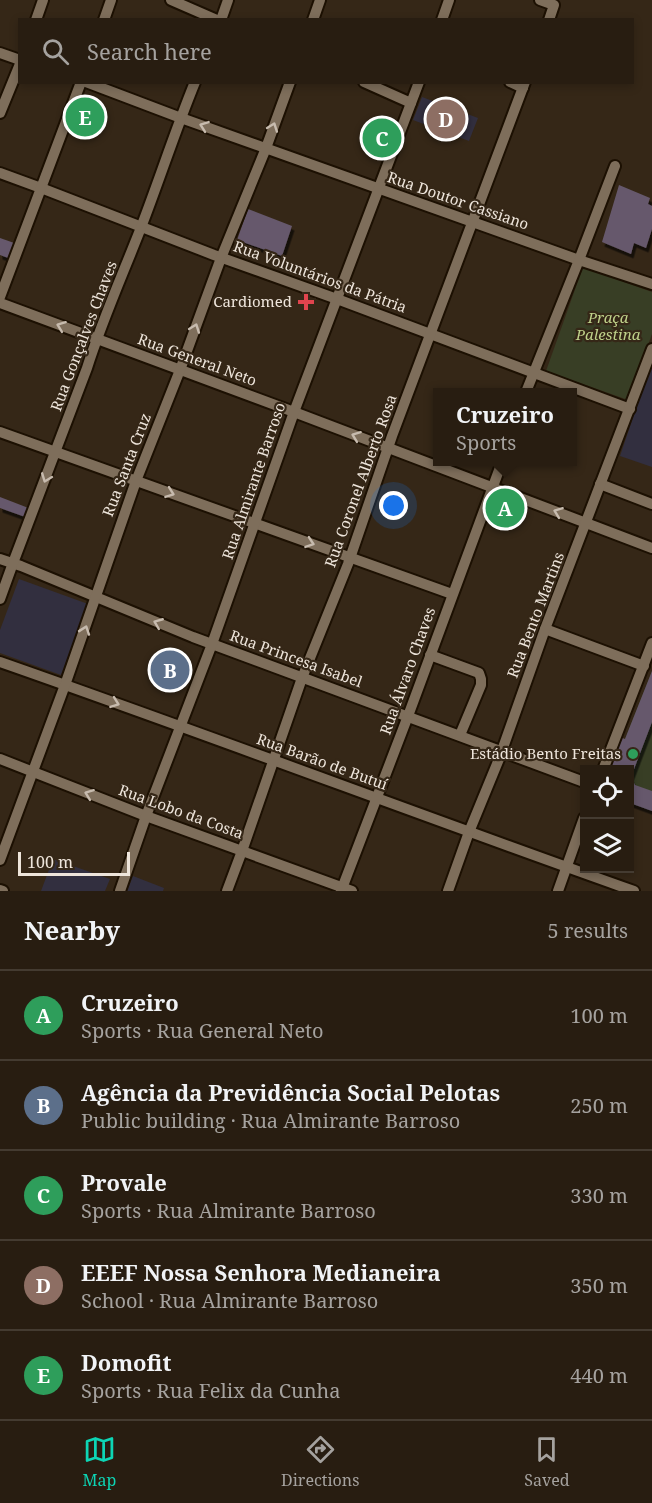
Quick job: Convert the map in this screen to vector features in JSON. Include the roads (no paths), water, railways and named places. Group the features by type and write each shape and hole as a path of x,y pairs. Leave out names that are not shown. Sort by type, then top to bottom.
{"street":[{"path":"37,18 43,0"},
{"path":"105,18 111,0"},
{"path":"171,0 214,18"},
{"path":"220,18 228,0"},
{"path":"314,18 320,0"},
{"path":"443,18 449,0"},
{"path":"540,0 554,5 550,18"},
{"path":"0,53 18,61"},
{"path":"0,113 18,67"},
{"path":"0,297 80,84"},
{"name":"Rua Doutor Cassiano","path":"91,84 579,260 652,284"},
{"name":"Rua Gonçalves Chaves","path":"0,600 12,563 194,84"},
{"name":"Rua Santa Cruz","path":"0,860 65,685 136,481 289,84"},
{"path":"368,84 411,103"},
{"name":"Rua Almirante Barroso","path":"120,891 146,816 212,644 294,412 418,84"},
{"name":"Rua Coronel Alberto Rosa","path":"227,891 302,678 350,558 388,448 524,85"},
{"path":"528,388 615,166"},
{"name":"Rua Voluntários da Pátria","path":"0,173 221,258 338,299 573,388"},
{"name":"Rua General Neto","path":"0,303 433,465"},
{"name":"Rua Bento Martins","path":"448,891 652,349"},
{"name":"Rua Voluntários da Pátria","path":"577,389 630,409"},
{"path":"0,432 452,594"},
{"name":"Rua General Neto","path":"435,466 652,548"},
{"name":"Rua Álvaro Chaves","path":"345,890 500,466"},
{"path":"600,484 652,504"},
{"name":"Rua Princesa Isabel","path":"0,559 212,644 580,780"},
{"path":"545,629 644,666"},
{"path":"605,765 652,643"},
{"path":"430,655 479,673 481,685 460,735"},
{"name":"Rua Barão de Butuí","path":"0,662 634,891"},
{"name":"Rua Lobo da Costa","path":"0,759 345,890"},
{"path":"558,891 585,819"}],"place":[{"name":"Domofit","path":"85,117"},
{"name":"EEEF Nossa Senhora Medianeira","path":"446,119"},
{"name":"Provale","path":"382,138"},
{"name":"Cardiomed","path":"306,302"},
{"name":"Cruzeiro","path":"505,508"},
{"name":"Agência da Previdência Social Pelotas","path":"170,670"},
{"name":"Estádio Bento Freitas","path":"633,754"}],"park label":[{"name":"Praça Palestina","path":"608,326"}]}
